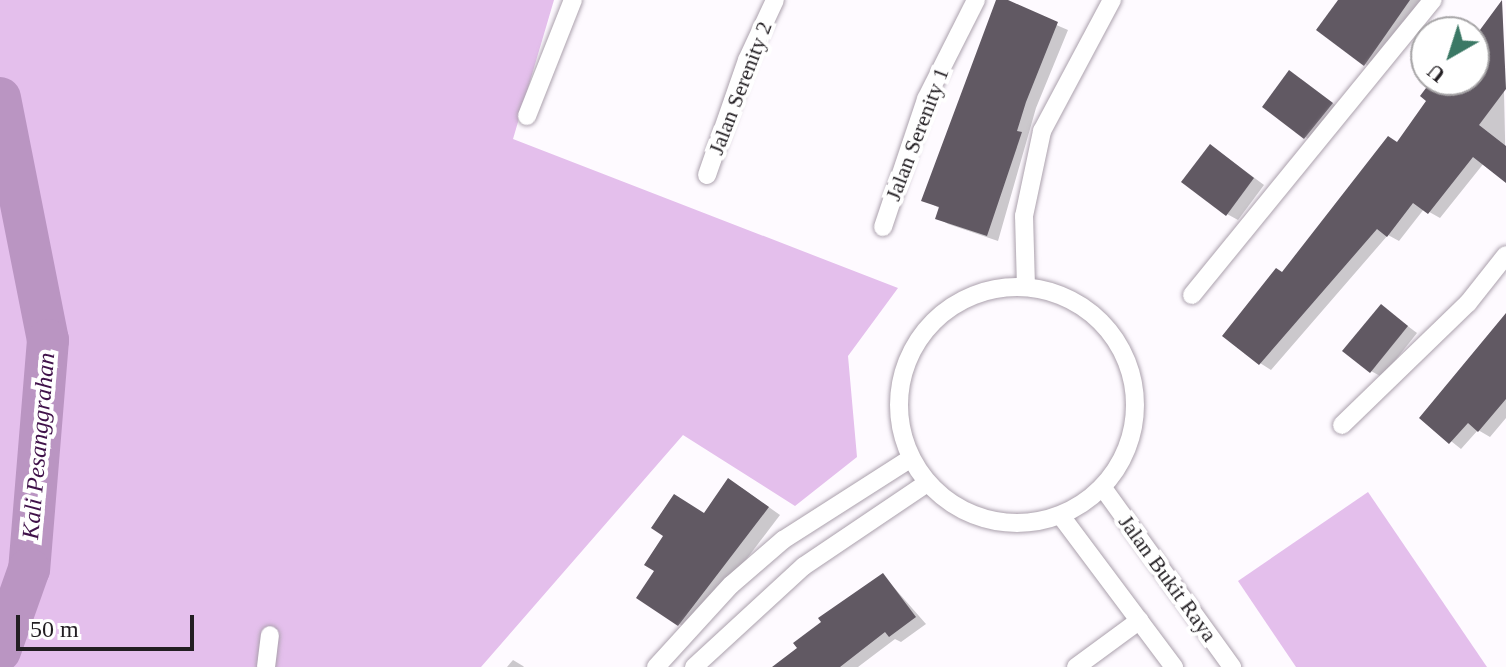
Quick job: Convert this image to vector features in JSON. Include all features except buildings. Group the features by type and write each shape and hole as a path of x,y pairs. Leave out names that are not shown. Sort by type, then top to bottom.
{"street":[{"path":"527,116 573,0"},
{"name":"Jalan Serenity 2","path":"707,175 747,60 775,0"},
{"name":"Jalan Serenity 1","path":"883,227 926,99 976,0"},
{"path":"1026,287 1024,216 1042,131 1112,0"},
{"path":"1192,295 1433,0"},
{"path":"1342,425 1468,303 1506,255"},
{"path":"1026,287 1061,295 1092,313 1116,340 1131,373 1133,428 1126,454 1103,488 1061,516 1025,524 989,521 955,507 927,483 911,458 899,421 900,382 914,345 939,315 965,298 994,288 1026,287"},
{"path":"656,667 731,585 783,540 911,458"},
{"path":"694,667 804,566 927,483"},
{"name":"Jalan Bukit Raya","path":"1103,488 1232,667"},
{"path":"1061,516 1174,667"},
{"path":"1076,667 1140,620"},
{"path":"266,667 270,635"}],"shaded area":[{"path":"0,0 554,0 513,139 898,288 848,356 857,457 795,506 683,435 481,667 0,667"},
{"path":"1368,492 1487,667 1296,667 1238,581"}],"waterway":[{"name":"Kali Pesanggrahan","path":"0,98 48,340 29,569 0,651"}]}
